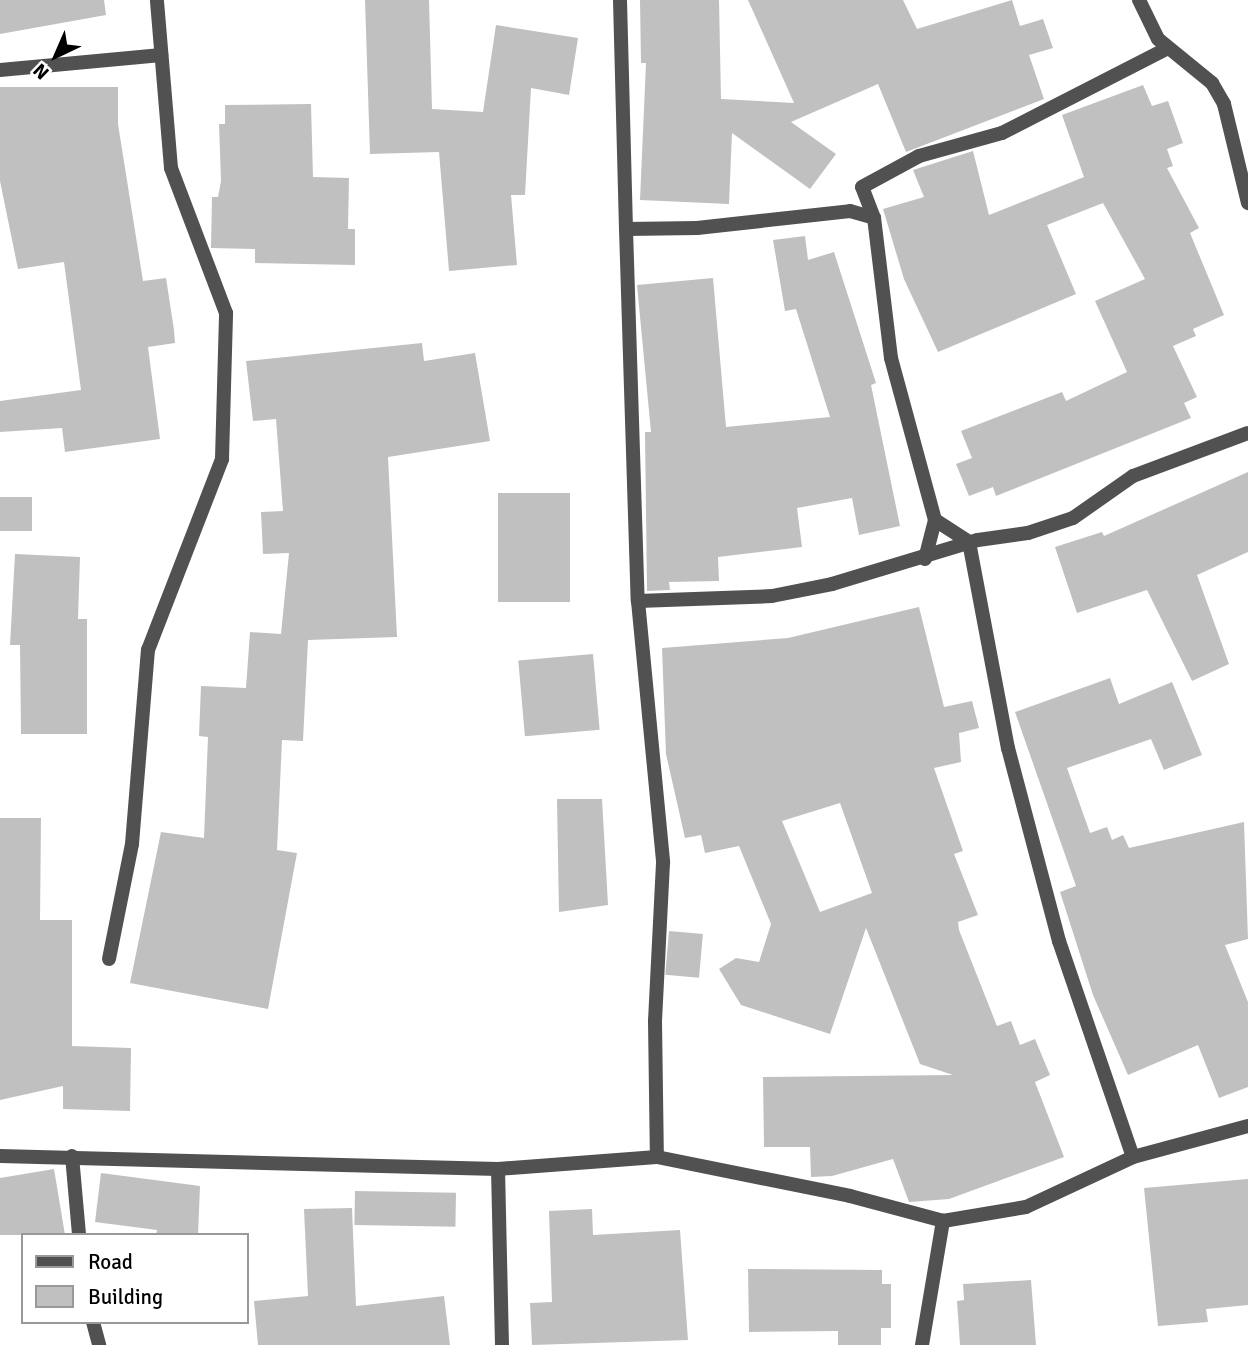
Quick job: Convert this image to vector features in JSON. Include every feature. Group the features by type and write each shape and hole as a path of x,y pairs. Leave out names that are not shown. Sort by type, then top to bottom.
{"street":[{"path":"109,959 132,844 148,650 222,459 226,313 171,169 157,0"},
{"path":"620,0 638,601 663,863 655,1021 657,1157"},
{"path":"1139,0 1168,48 1212,83 1224,104 1248,203"},
{"path":"925,559 935,520 891,358 874,218 862,187 919,156 1002,133 1168,48"},
{"path":"0,70 161,55"},
{"path":"626,229 697,228 850,211 874,218"},
{"path":"638,601 772,596 925,559 969,542 1028,533 1073,518 1133,476 1248,432"},
{"path":"935,520 969,542 1008,748 1055,928 1133,1157"},
{"path":"0,1156 498,1169 657,1157 850,1196 943,1221 1026,1207 1133,1157 1248,1126"},
{"path":"72,1156 79,1233"},
{"path":"498,1169 502,1345"},
{"path":"922,1345 943,1221"},
{"path":"94,1324 99,1345"}],"building":[{"path":"0,0 104,0 106,15 0,34"},
{"path":"365,0 429,0 432,109 483,112 496,25 578,38 569,95 531,88 525,195 511,195 517,265 449,271 439,152 370,154"},
{"path":"640,0 719,0 721,99 794,103 748,0 903,0 917,29 1012,0 1020,26 1043,19 1053,48 1029,55 1044,99 906,152 878,84 791,122 836,154 810,189 732,133 729,204 640,200 646,63 641,63"},
{"path":"1143,85 1152,106 1168,101 1183,143 1167,149 1173,166 1167,168 1199,228 1190,233 1224,315 1193,329 1196,336 1173,346 1197,397 1184,403 1191,418 996,496 993,487 969,496 956,464 972,458 961,431 1062,392 1066,401 1127,372 1095,301 1145,279 1103,203 1047,225 1076,294 938,352 904,279 883,209 924,197 913,170 973,151 989,215 1084,177 1062,115"},
{"path":"0,87 118,87 118,124 143,281 166,278 174,330 175,343 148,347 160,439 65,452 62,428 0,432 0,401 81,390 64,262 18,269 0,181"},
{"path":"311,104 313,177 349,178 348,229 355,229 355,265 255,263 255,249 211,248 212,197 218,197 221,181 219,124 225,124 225,105"},
{"path":"805,236 808,260 834,252 876,383 871,385 900,526 859,535 852,498 797,508 802,547 718,557 719,581 669,582 670,590 647,591 645,432 651,432 637,285 713,278 726,427 830,417 796,309 785,311 773,240"},
{"path":"422,343 424,361 475,353 490,441 388,457 397,637 308,640 303,741 282,740 277,850 297,853 268,1009 130,983 161,832 204,838 208,737 199,736 201,686 246,688 250,632 281,634 289,553 263,554 261,512 283,511 276,419 253,421 246,361"},
{"path":"1248,472 1248,552 1197,575 1229,664 1192,681 1147,590 1077,613 1055,547 1102,532 1104,536"},
{"path":"498,493 570,493 570,602 498,602"},
{"path":"0,497 32,497 32,531 0,531"},
{"path":"15,554 80,557 78,619 87,619 87,734 21,734 20,645 10,645"},
{"path":"919,607 944,707 972,701 979,728 959,733 961,762 934,768 963,851 954,854 978,915 958,922 959,930 997,1026 1011,1021 1020,1045 1035,1039 1050,1075 1035,1082 1064,1157 949,1199 909,1202 893,1159 832,1176 811,1177 810,1147 764,1147 763,1077 953,1075 920,1064 866,928 830,1034 741,1005 719,969 736,958 759,962 771,924 739,846 705,853 701,835 685,838 666,754 662,648 788,638","holes":["840,803 872,893 820,912 782,821"]},
{"path":"593,654 600,730 525,736 518,661"},
{"path":"1110,678 1119,704 1172,682 1202,755 1164,770 1151,739 1067,768 1090,833 1107,827 1112,840 1123,835 1129,848 1244,822 1248,939 1225,945 1248,1002 1248,1087 1219,1098 1198,1045 1128,1075 1093,995 1060,892 1076,886 1015,712"},
{"path":"557,799 602,799 608,905 559,912"},
{"path":"0,818 41,818 40,920 72,920 72,1046 131,1048 130,1111 63,1109 63,1086 0,1100"},
{"path":"669,931 703,934 699,978 665,975"},
{"path":"54,1169 65,1233 0,1235 0,1178"},
{"path":"101,1173 200,1186 198,1233 156,1233 157,1230 95,1222"},
{"path":"1248,1179 1248,1305 1206,1309 1208,1322 1158,1326 1144,1188"},
{"path":"355,1191 456,1193 455,1227 354,1225"},
{"path":"352,1208 356,1306 444,1296 450,1345 258,1345 254,1301 308,1296 304,1209"},
{"path":"592,1209 593,1235 680,1230 688,1340 532,1345 530,1303 552,1302 549,1211"},
{"path":"748,1269 882,1270 882,1284 891,1284 891,1328 881,1328 881,1345 838,1345 838,1331 749,1332"},
{"path":"1031,1280 1036,1345 960,1345 957,1301 964,1300 963,1284"}]}
